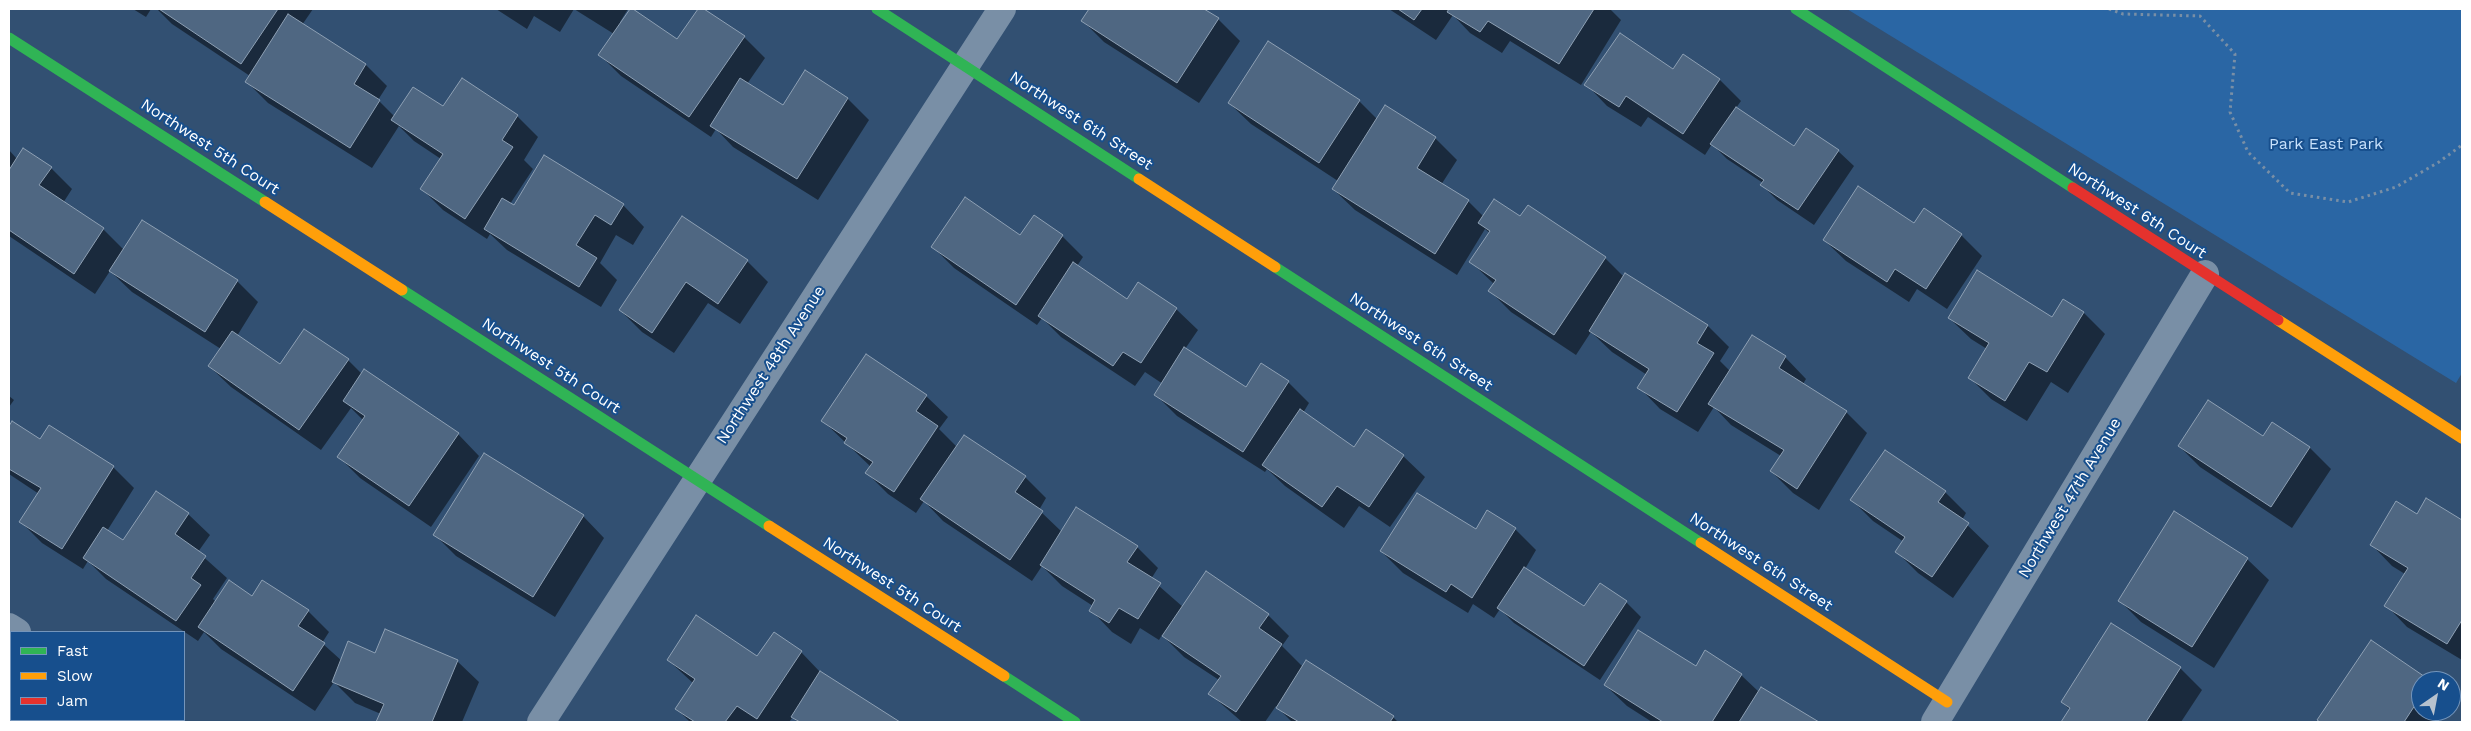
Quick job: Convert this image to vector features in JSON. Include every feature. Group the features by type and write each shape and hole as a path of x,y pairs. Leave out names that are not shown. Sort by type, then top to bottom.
{"street":[{"name":"Northwest 6th Street","path":"877,9 1941,712"},
{"name":"Northwest 48th Avenue","path":"541,722 1002,9"},
{"name":"Northwest 6th Court","path":"1796,9 2462,438"},
{"name":"Northwest 5th Court","path":"9,38 698,478 1075,722"},
{"name":"Northwest 47th Avenue","path":"1941,712 2205,274"}],"path":[{"path":"2109,9 2123,14 2200,16"},
{"path":"2198,9 2200,16 2235,54 2230,112 2248,152 2290,193 2348,202 2396,187 2439,162 2462,145"}],"green space":[{"name":"Park East Park","path":"1847,9 2462,9 2462,373 2456,383"}],"building":[{"path":"159,9 278,9 241,64"},
{"path":"630,9 633,9 677,39 698,9 704,9 745,36 689,117 598,55"},
{"path":"1089,9 1204,9 1219,18 1177,83 1081,21"},
{"path":"1398,9 1422,9 1414,20"},
{"path":"1449,9 1594,9 1559,64 1488,21 1480,32 1447,12"},
{"path":"288,14 366,64 354,84 380,100 350,148 245,82"},
{"path":"1620,33 1673,69 1683,54 1720,79 1683,134 1626,96 1619,107 1584,85"},
{"path":"1268,41 1360,100 1319,163 1228,103"},
{"path":"805,70 848,98 797,179 710,126 740,78 783,105"},
{"path":"462,78 518,115 502,140 513,147 465,219 420,189 443,154 391,120 413,87 443,106"},
{"path":"1385,105 1436,137 1417,168 1469,200 1435,254 1332,189"},
{"path":"1736,107 1794,146 1806,128 1839,150 1798,210 1760,185 1764,180 1710,144"},
{"path":"23,148 52,167 39,185 104,228 74,274 9,230 9,170"},
{"path":"544,155 624,204 611,225 595,215 576,245 597,258 579,287 484,229 502,198 514,205"},
{"path":"1858,186 1914,223 1924,208 1962,234 1926,289 1895,269 1887,282 1823,240"},
{"path":"965,197 1020,235 1034,215 1063,235 1016,305 931,247"},
{"path":"1494,199 1520,216 1528,205 1606,257 1554,335 1488,291 1496,280 1469,262 1490,231 1478,223"},
{"path":"682,216 748,260 718,304 686,282 652,333 619,310"},
{"path":"142,220 238,280 205,332 109,271"},
{"path":"1073,262 1127,299 1138,282 1177,308 1141,363 1123,352 1113,366 1038,316"},
{"path":"1977,270 2052,317 2063,299 2084,312 2047,372 2029,362 2005,401 1968,378 1989,343 1948,318"},
{"path":"1625,273 1708,325 1697,343 1714,353 1677,412 1637,388 1649,369 1589,331"},
{"path":"304,329 349,359 299,430 208,366 232,331 280,364"},
{"path":"1752,335 1786,356 1779,368 1847,411 1797,489 1770,471 1784,450 1708,404"},
{"path":"1184,347 1246,387 1261,363 1289,381 1243,452 1154,395"},
{"path":"866,354 927,395 916,411 938,426 894,492 865,473 873,462 844,443 847,438 821,421"},
{"path":"364,369 459,433 409,506 337,457 365,416 343,401"},
{"path":"2208,400 2263,436 2272,422 2310,447 2271,507 2178,446"},
{"path":"1300,409 1354,447 1366,429 1404,455 1369,507 1337,486 1322,507 1262,465"},
{"path":"12,421 40,439 49,425 114,466 62,549 19,522 41,488 9,469 9,426"},
{"path":"964,435 1026,476 1015,492 1043,511 1010,560 920,499"},
{"path":"1885,450 1946,491 1938,502 1969,523 1932,577 1895,552 1905,537 1850,500"},
{"path":"484,453 584,515 533,597 433,535"},
{"path":"156,491 189,513 175,534 206,556 191,578 201,585 176,621 83,558 103,527 123,540"},
{"path":"1417,493 1476,529 1487,510 1516,528 1472,598 1451,584 1446,592 1380,551"},
{"path":"2426,498 2462,520 2462,620 2447,644 2384,606 2408,568 2370,545 2396,501 2417,514"},
{"path":"1076,507 1138,546 1127,562 1161,583 1138,619 1119,608 1109,623 1089,611 1095,600 1040,565"},
{"path":"2174,511 2248,558 2192,647 2118,601"},
{"path":"1524,567 1584,606 1600,583 1627,601 1584,666 1497,608"},
{"path":"1206,571 1269,614 1259,628 1282,644 1236,712 1208,694 1221,676 1162,636"},
{"path":"229,580 252,596 262,580 309,610 298,626 325,643 293,691 198,627"},
{"path":"696,615 757,656 774,632 802,651 757,719 737,706 725,722 695,722 675,709 695,679 667,660"},
{"path":"2111,623 2181,667 2146,722 2061,722 2070,708 2061,702"},
{"path":"385,629 458,660 432,722 376,722 384,704 332,682 348,641 375,653"},
{"path":"1638,630 1696,666 1705,650 1742,674 1712,722 1663,722 1604,685"},
{"path":"2371,640 2416,671 2411,671 2411,711 2404,722 2320,722 2317,720"},
{"path":"1306,660 1394,716 1390,722 1299,722 1276,708"},
{"path":"820,671 900,722 800,722 791,717"},
{"path":"1761,687 1819,722 1739,722"}],"traffic: fast":[{"path":"877,9 1139,179"},
{"path":"1796,9 2073,188"},
{"path":"9,38 265,202"},
{"path":"1275,267 1701,543"},
{"path":"402,290 769,526"},
{"path":"1004,676 1075,722"}],"traffic: slow":[{"path":"1139,179 1275,267"},
{"path":"265,202 402,290"},
{"path":"2278,320 2462,438"},
{"path":"769,526 1004,676"},
{"path":"1701,543 1947,702"}],"traffic: jam":[{"path":"2073,188 2278,320"}]}
